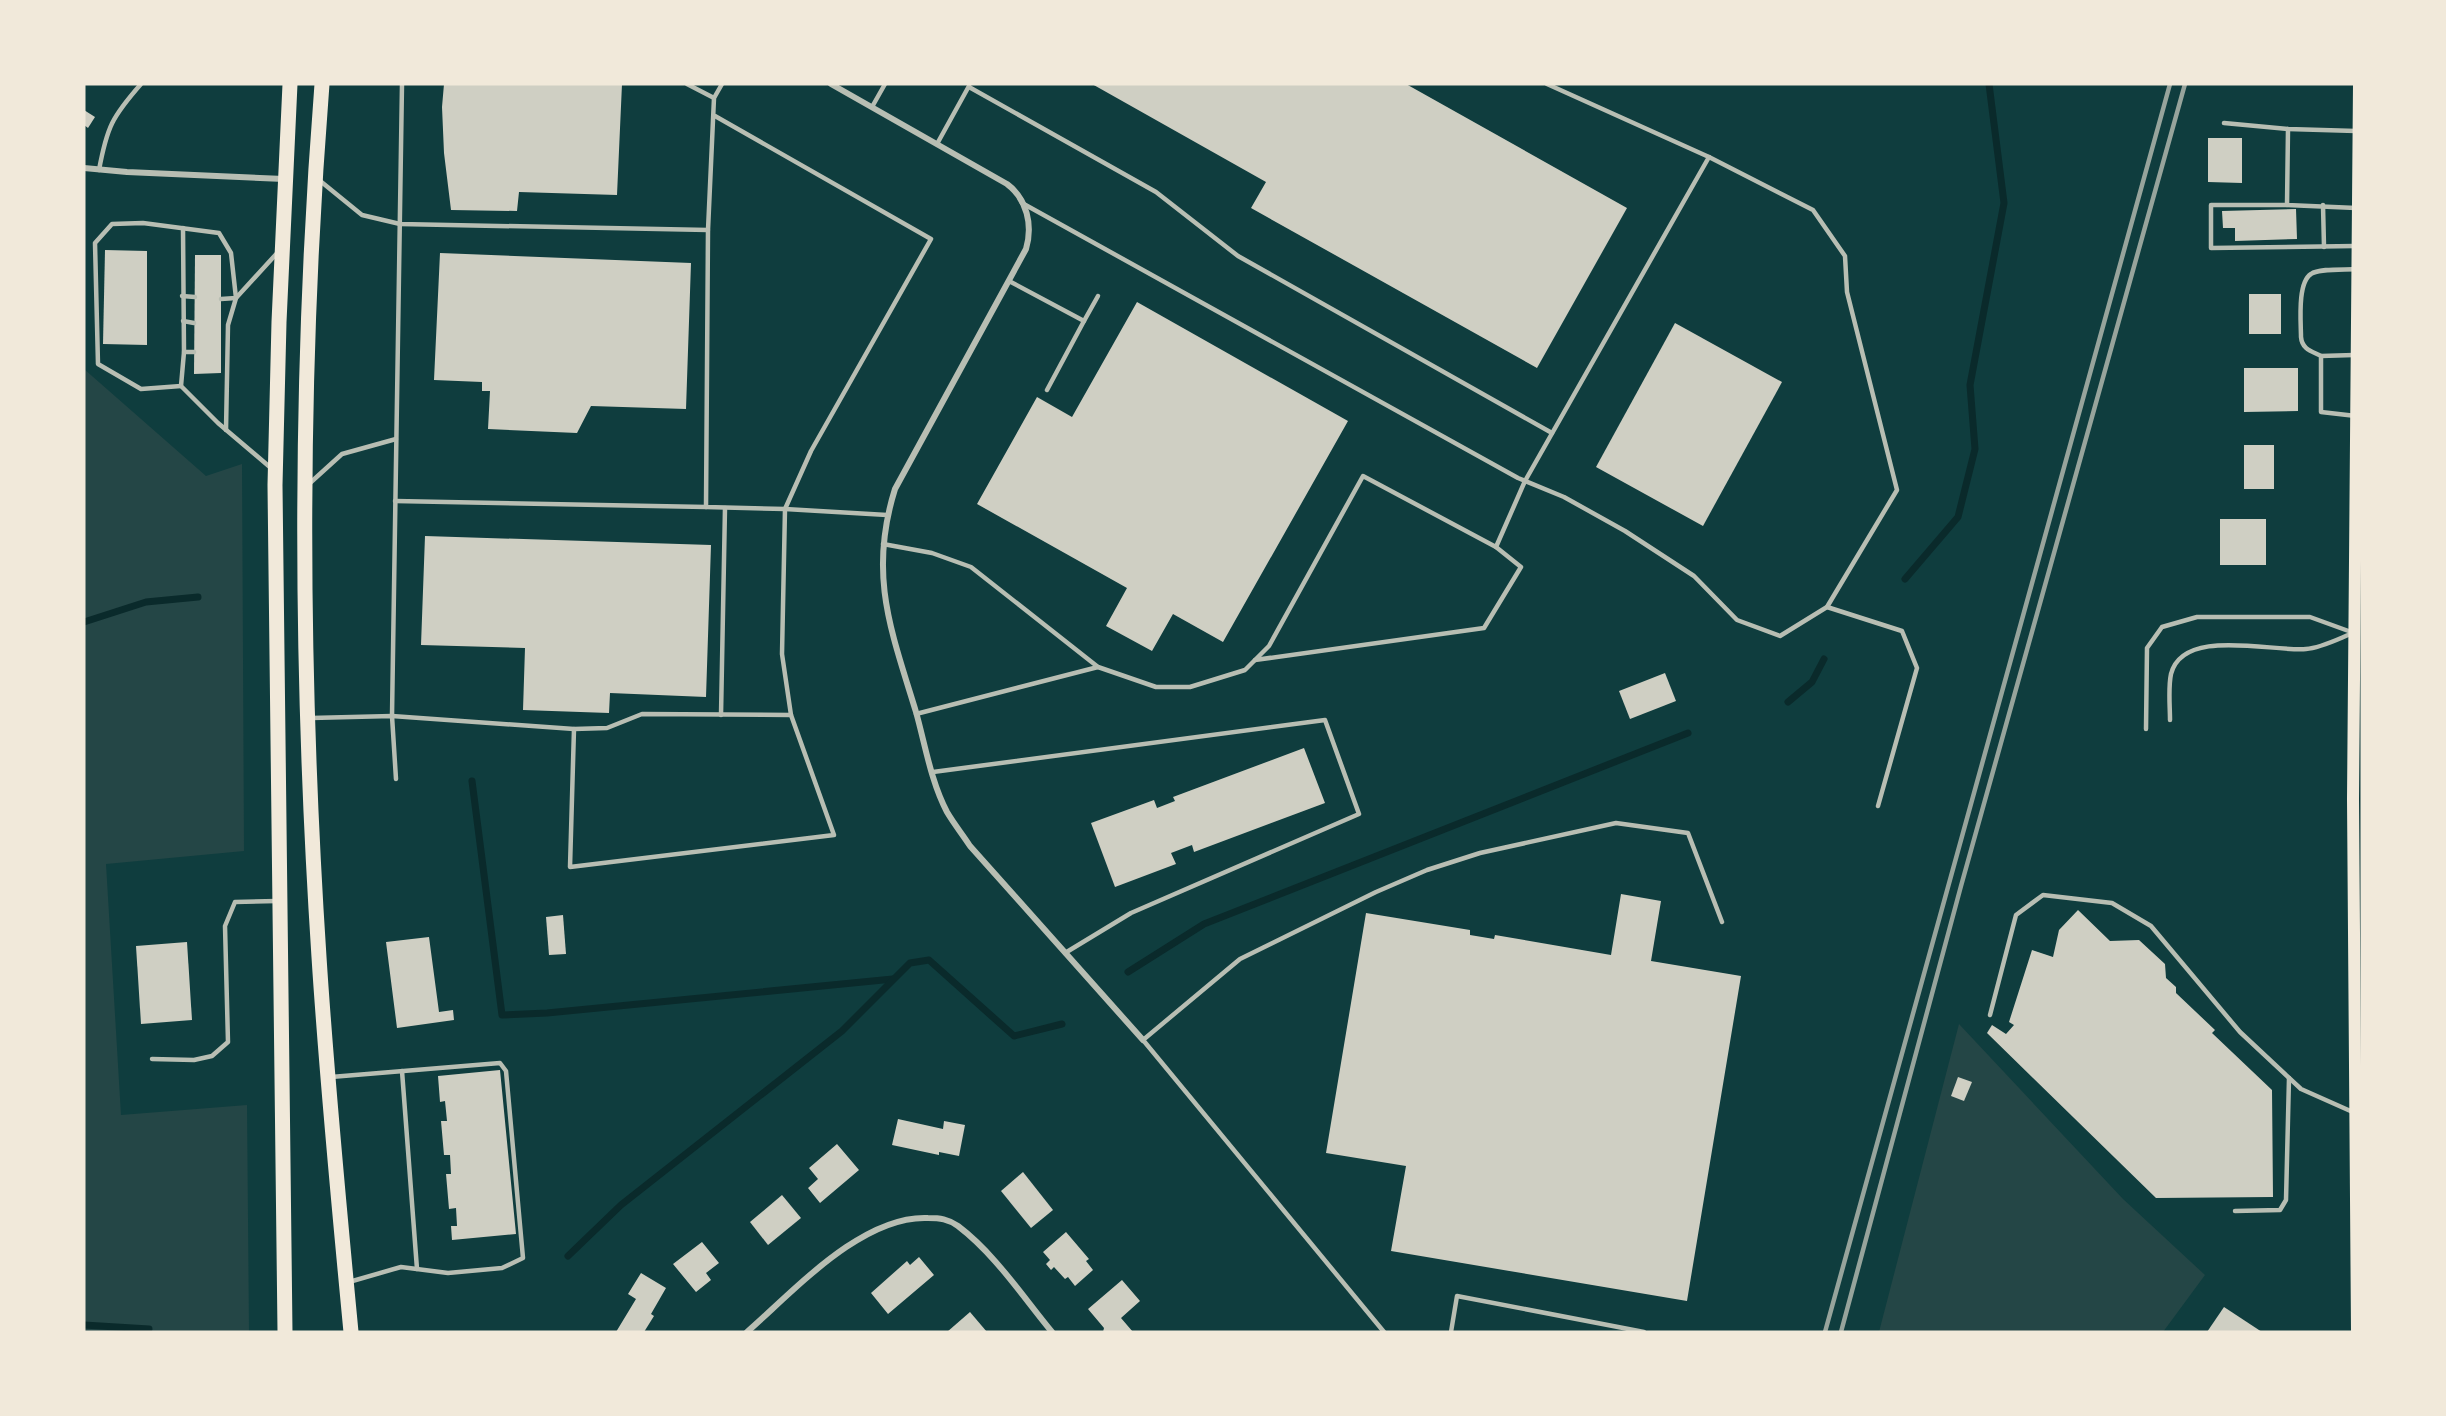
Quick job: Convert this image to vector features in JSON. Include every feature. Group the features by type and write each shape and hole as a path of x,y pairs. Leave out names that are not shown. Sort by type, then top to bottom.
{"main road":[{"path":"285,1332 275,471 290,84"},
{"path":"322,84 316,177 306,487 308,718 316,908 328,1077 351,1332"},
{"path":"2357,1332 2359,1255 2355,1113 2358,1047 2358,632 2355,355 2359,297 2357,269 2361,103 2359,84"}],"street":[{"path":"831,84 1007,184 1023,203 1030,237 1026,249 895,489 887,515 883,544 886,612 947,812 970,846 1143,1040"},
{"path":"84,168 285,179"},
{"path":"747,1332 844,1247 866,1233 891,1222 921,1217 944,1218 958,1226 989,1255 1052,1332"}],"lane":[{"path":"99,170 109,126 141,84"},
{"path":"396,779 392,716 402,84"},
{"path":"687,84 714,98"},
{"path":"706,507 708,230 715,116 714,98 722,84"},
{"path":"872,107 885,84"},
{"path":"1023,203 1525,481 1564,497 1658,551 1694,576 1737,620 1780,636 1827,607 1897,490 1847,292 1845,256 1813,210 1709,157 1547,84"},
{"path":"937,144 970,85 1156,192 1238,256 1552,433"},
{"path":"574,729 570,867 834,836 791,715 782,654 785,509 811,451 931,239 715,116"},
{"path":"2224,123 2359,132"},
{"path":"2287,205 2288,129"},
{"path":"1496,548 1525,481 1709,157"},
{"path":"316,177 362,215 400,224 708,230"},
{"path":"2358,208 2211,205 2211,248 2358,246"},
{"path":"2323,206 2324,246"},
{"path":"182,386 141,389 98,364 95,243 112,224 143,223 219,233 231,253 236,298 228,325 226,430"},
{"path":"183,228 182,386 226,430 275,471"},
{"path":"221,298 236,298 282,246"},
{"path":"2355,355 2321,356 2302,344 2301,291 2307,277 2316,272 2357,269"},
{"path":"1008,281 1084,321"},
{"path":"182,296 195,297"},
{"path":"1047,390 1098,296"},
{"path":"183,321 194,323"},
{"path":"221,324 228,325"},
{"path":"184,352 194,352"},
{"path":"221,353 228,353"},
{"path":"2321,356 2321,412 2356,416"},
{"path":"306,487 342,454 396,439"},
{"path":"883,544 932,553 971,567 1098,667 1156,687 1190,687 1245,670 1255,660 1269,646 1363,476 1496,548 1521,567 1484,628 1255,660"},
{"path":"395,501 785,509 887,515"},
{"path":"721,714 724,508"},
{"path":"1827,607 1902,632 1917,668 1878,806"},
{"path":"2146,729 2147,648 2162,627 2197,617 2310,617 2358,632"},
{"path":"2170,720 2171,674 2181,658 2198,647 2251,646 2305,650 2358,632"},
{"path":"916,714 1098,667"},
{"path":"308,718 392,716 574,729 608,728 642,714 791,715"},
{"path":"933,772 1325,720 1359,814 1131,913 1065,953"},
{"path":"1384,1332 1143,1040 1240,959 1376,892 1427,870 1480,853 1616,823 1688,833 1722,922"},
{"path":"1990,1015 2016,915 2043,895 2112,903 2151,926 2240,1032 2301,1089 2355,1113"},
{"path":"152,1059 194,1060 212,1056 228,1042 225,926 235,902 279,901"},
{"path":"328,1077 500,1064 506,1071 524,1257 502,1268 448,1273 401,1267 346,1283"},
{"path":"402,1071 417,1269"},
{"path":"2235,1211 2280,1210 2286,1200 2289,1078"},
{"path":"1451,1332 1457,1296 1644,1332"}],"shaded area":[{"path":"84,369 206,476 242,464 244,851 106,864 121,1115 247,1105 249,1332 84,1332"},
{"path":"1959,1024 2123,1199 2205,1275 2163,1332 1879,1332"}],"building":[{"path":"444,84 622,84 617,195 519,192 517,211 451,210 444,153 442,107"},
{"path":"1092,84 1406,84 1627,208 1537,368 1251,208 1266,182"},
{"path":"84,110 95,117 88,128 84,125"},
{"path":"2208,138 2242,138 2242,183 2208,182"},
{"path":"2296,209 2297,239 2235,241 2235,228 2223,228 2222,211"},
{"path":"105,250 147,251 147,345 103,344"},
{"path":"440,253 691,263 686,409 591,406 577,433 488,429 490,391 482,391 482,382 434,380"},
{"path":"195,255 221,255 221,373 194,374"},
{"path":"2249,294 2281,294 2281,334 2249,334"},
{"path":"1137,302 1348,421 1223,642 1173,614 1152,651 1106,626 1127,588 977,504 1037,397 1072,417"},
{"path":"1675,323 1782,382 1703,526 1596,467"},
{"path":"2244,368 2298,368 2298,411 2244,412"},
{"path":"2244,445 2274,445 2274,489 2244,489"},
{"path":"2220,519 2266,519 2266,565 2220,565"},
{"path":"425,536 711,545 706,697 610,693 609,713 523,710 525,648 421,645"},
{"path":"1665,673 1676,701 1630,719 1619,691"},
{"path":"1304,748 1325,803 1194,852 1192,845 1171,853 1176,864 1115,887 1091,823 1154,800 1157,808 1175,801 1173,797"},
{"path":"1621,894 1661,901 1651,961 1741,976 1687,1301 1391,1251 1406,1166 1326,1153 1366,913 1470,930 1470,935 1494,939 1495,935 1611,955"},
{"path":"2078,910 2110,941 2139,940 2165,964 2166,978 2176,987 2176,993 2215,1030 2212,1033 2272,1090 2273,1197 2156,1198 1987,1033 1992,1025 2006,1034 2014,1025 2009,1022 2032,950 2053,957 2059,930"},
{"path":"563,915 566,954 549,955 546,917"},
{"path":"429,937 439,1012 453,1010 454,1020 397,1028 386,942"},
{"path":"187,942 192,1020 141,1024 136,946"},
{"path":"500,1070 516,1234 452,1240 451,1226 457,1226 456,1208 449,1209 446,1174 451,1174 450,1155 444,1155 441,1121 447,1121 445,1101 440,1102 438,1076"},
{"path":"1958,1077 1972,1082 1964,1101 1951,1096"},
{"path":"898,1119 943,1129 944,1121 965,1125 959,1156 939,1152 939,1155 892,1145"},
{"path":"837,1144 859,1170 820,1203 808,1188 818,1179 809,1168"},
{"path":"1023,1172 1053,1210 1031,1228 1001,1191"},
{"path":"782,1195 801,1218 768,1245 750,1222"},
{"path":"1066,1232 1089,1259 1086,1261 1093,1270 1075,1286 1068,1277 1065,1279 1054,1267 1051,1270 1046,1264 1050,1260 1043,1252"},
{"path":"702,1242 719,1263 706,1273 711,1280 696,1292 673,1264"},
{"path":"919,1257 934,1275 888,1314 871,1293 907,1261 910,1265"},
{"path":"641,1273 666,1288 644,1332 616,1332 636,1299 628,1294"},
{"path":"1122,1280 1140,1301 1121,1318 1133,1332 1103,1332 1104,1328 1088,1309"},
{"path":"2224,1307 2262,1332 2207,1332"},
{"path":"970,1312 987,1332 947,1332"}],"waterway":[{"path":"1905,579 1958,517 1975,449 1970,385 2004,203 1989,84"},
{"path":"84,622 146,602 198,597"},
{"path":"1788,702 1812,682 1824,659"},
{"path":"1128,972 1204,924 1688,733"},
{"path":"472,781 502,1015 547,1013 893,979"},
{"path":"568,1256 621,1205 842,1031 910,963 929,960 1014,1036 1062,1024"},
{"path":"84,1325 149,1329 148,1332"}],"railway":[{"path":"1825,1332 2170,84"},
{"path":"1841,1332 1961,886 2185,84"}]}
